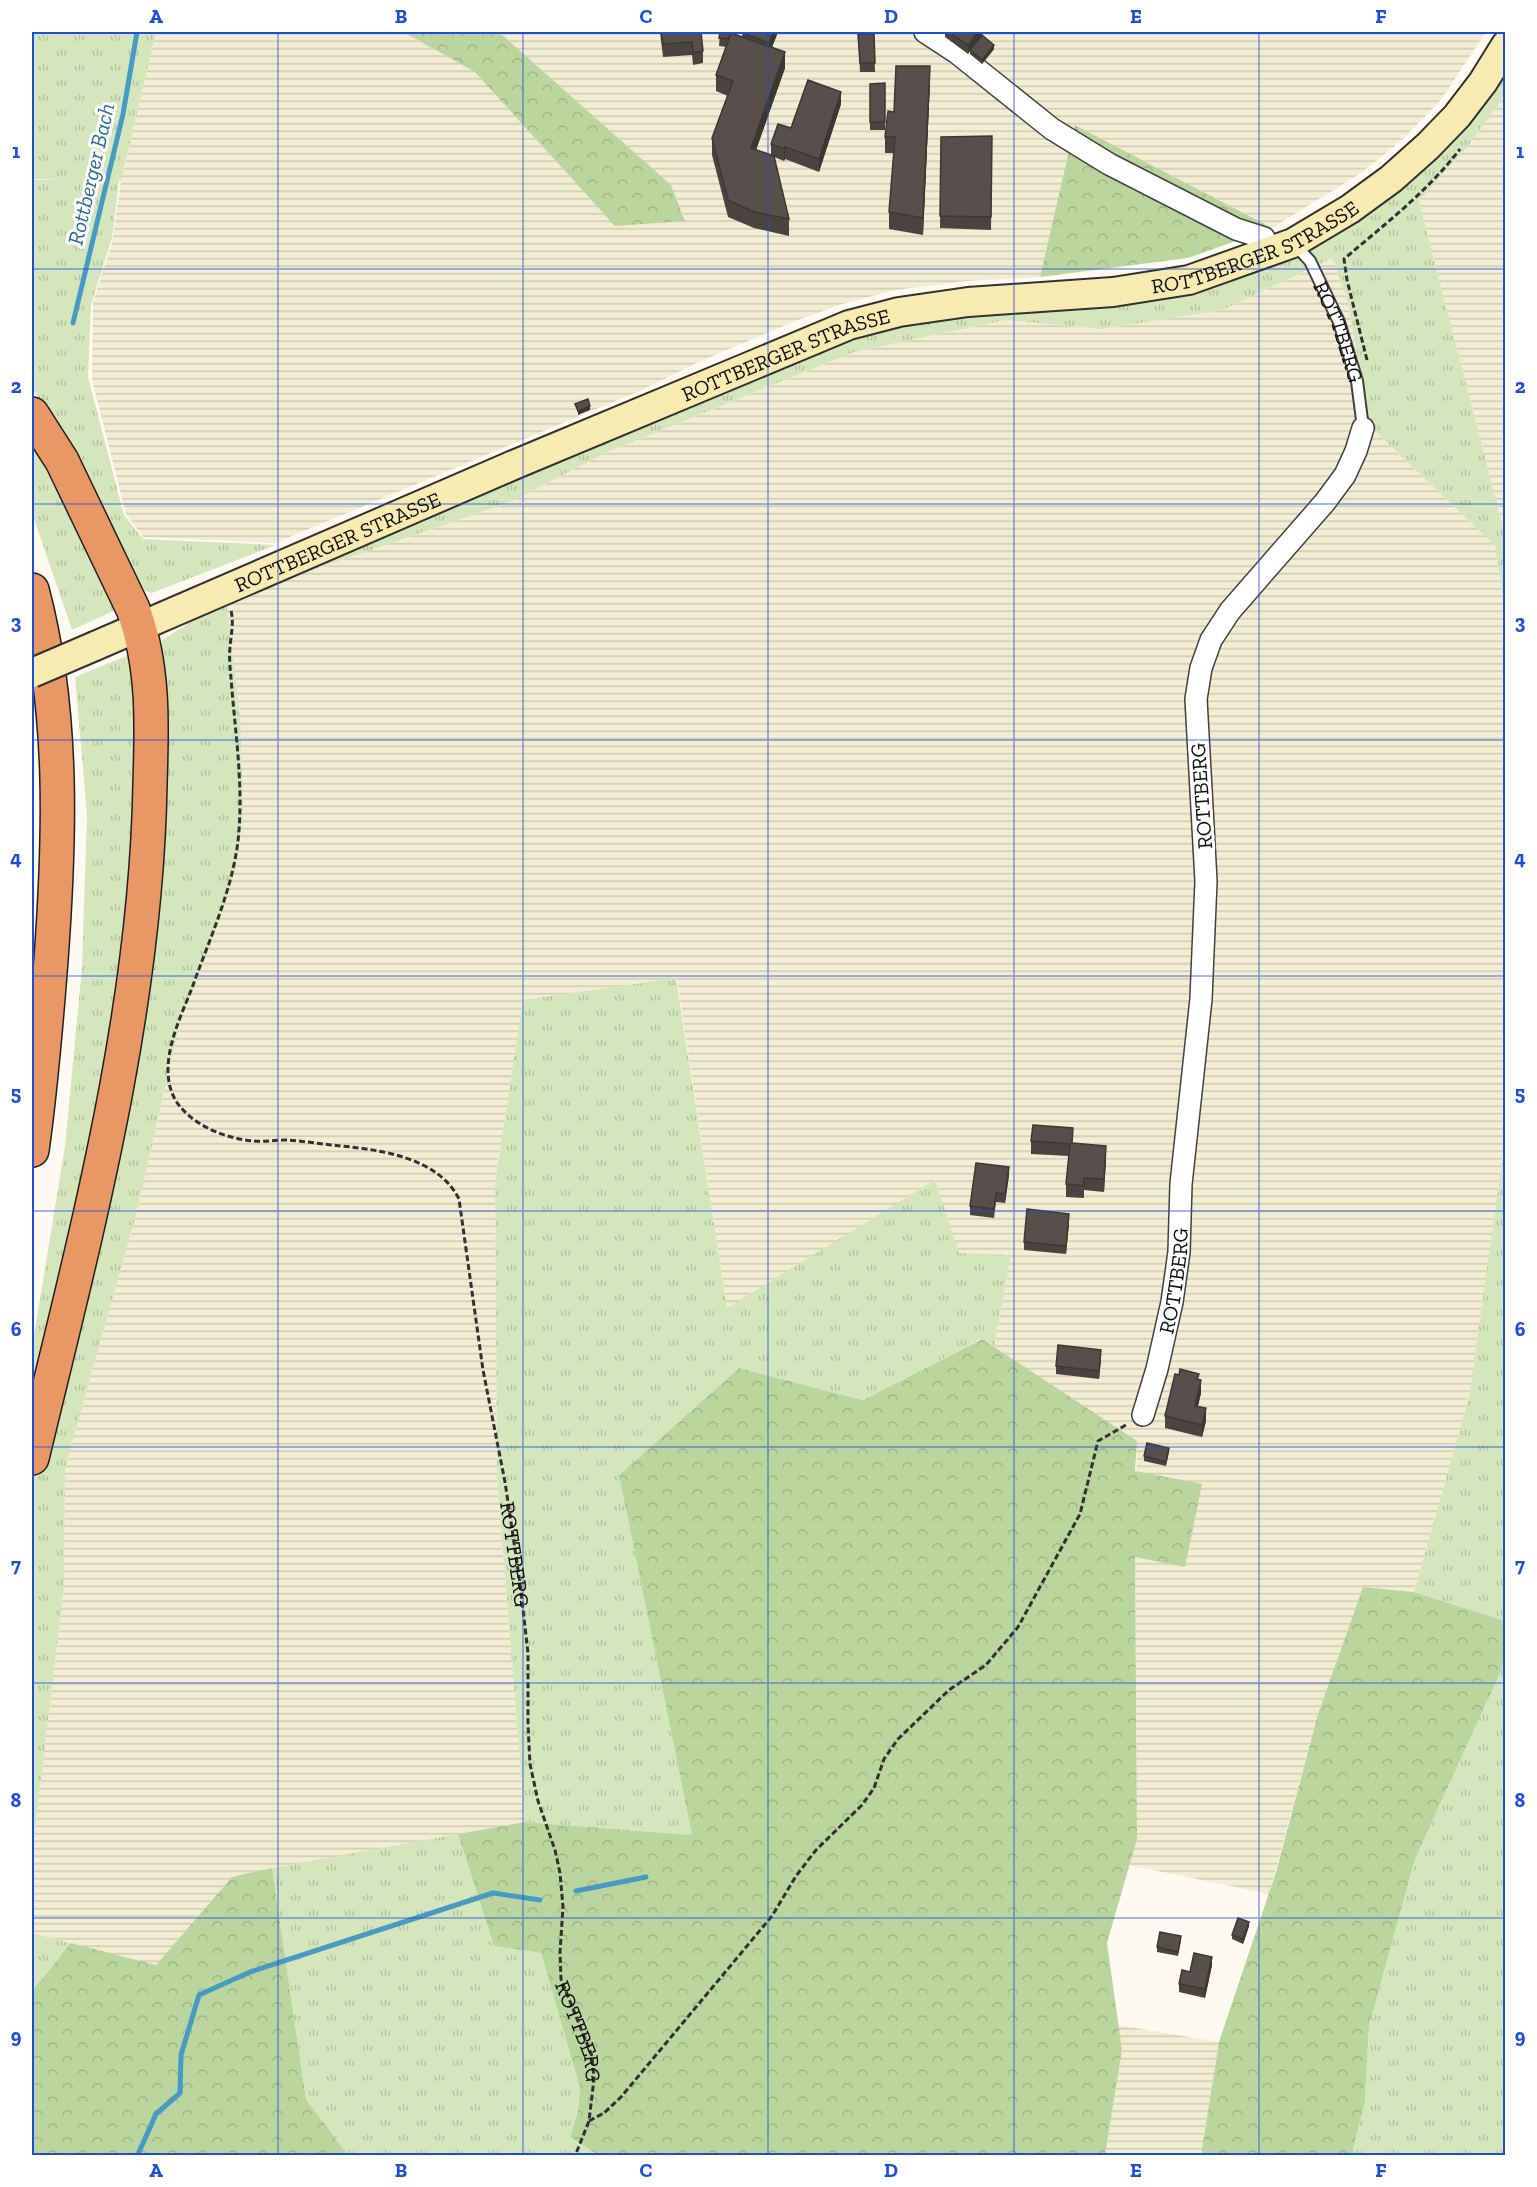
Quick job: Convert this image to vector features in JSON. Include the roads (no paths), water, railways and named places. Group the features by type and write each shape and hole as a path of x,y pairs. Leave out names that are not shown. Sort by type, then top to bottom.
{"highway":[{"path":"32,414 62,461 139,627 147,668 152,719 150,826 134,986 97,1188 32,1458"},
{"path":"32,590 42,627 51,690 57,763 57,838 43,1076 32,1150"}],"main road":[{"name":"ROTTBERGER STRASSE","path":"32,673 218,591 704,384 849,325 899,312 968,302 1113,292 1189,280 1293,243 1350,209 1391,179 1428,146 1464,107 1506,45"}],"street":[{"name":"ROTTBERGER STRASSE","path":"925,32 950,48 1052,129 1109,164 1236,229 1264,238"},
{"name":"ROTTBERG","path":"1143,1415 1157,1369 1175,1282 1179,1252 1181,1184 1201,999 1206,881 1196,699 1201,668 1211,640 1230,611 1345,476 1363,428"}],"lane":[{"path":"1264,238 1293,243"},
{"name":"ROTTBERG","path":"1293,243 1310,261 1339,322 1357,381 1363,428"}],"waterway":[{"name":"Rottberger Bach","path":"73,323 123,114 137,32"},
{"path":"576,1891 646,1877"},
{"path":"139,2156 156,2114 180,2093 181,2055 199,1995 250,1972 493,1893 540,1900"}]}
